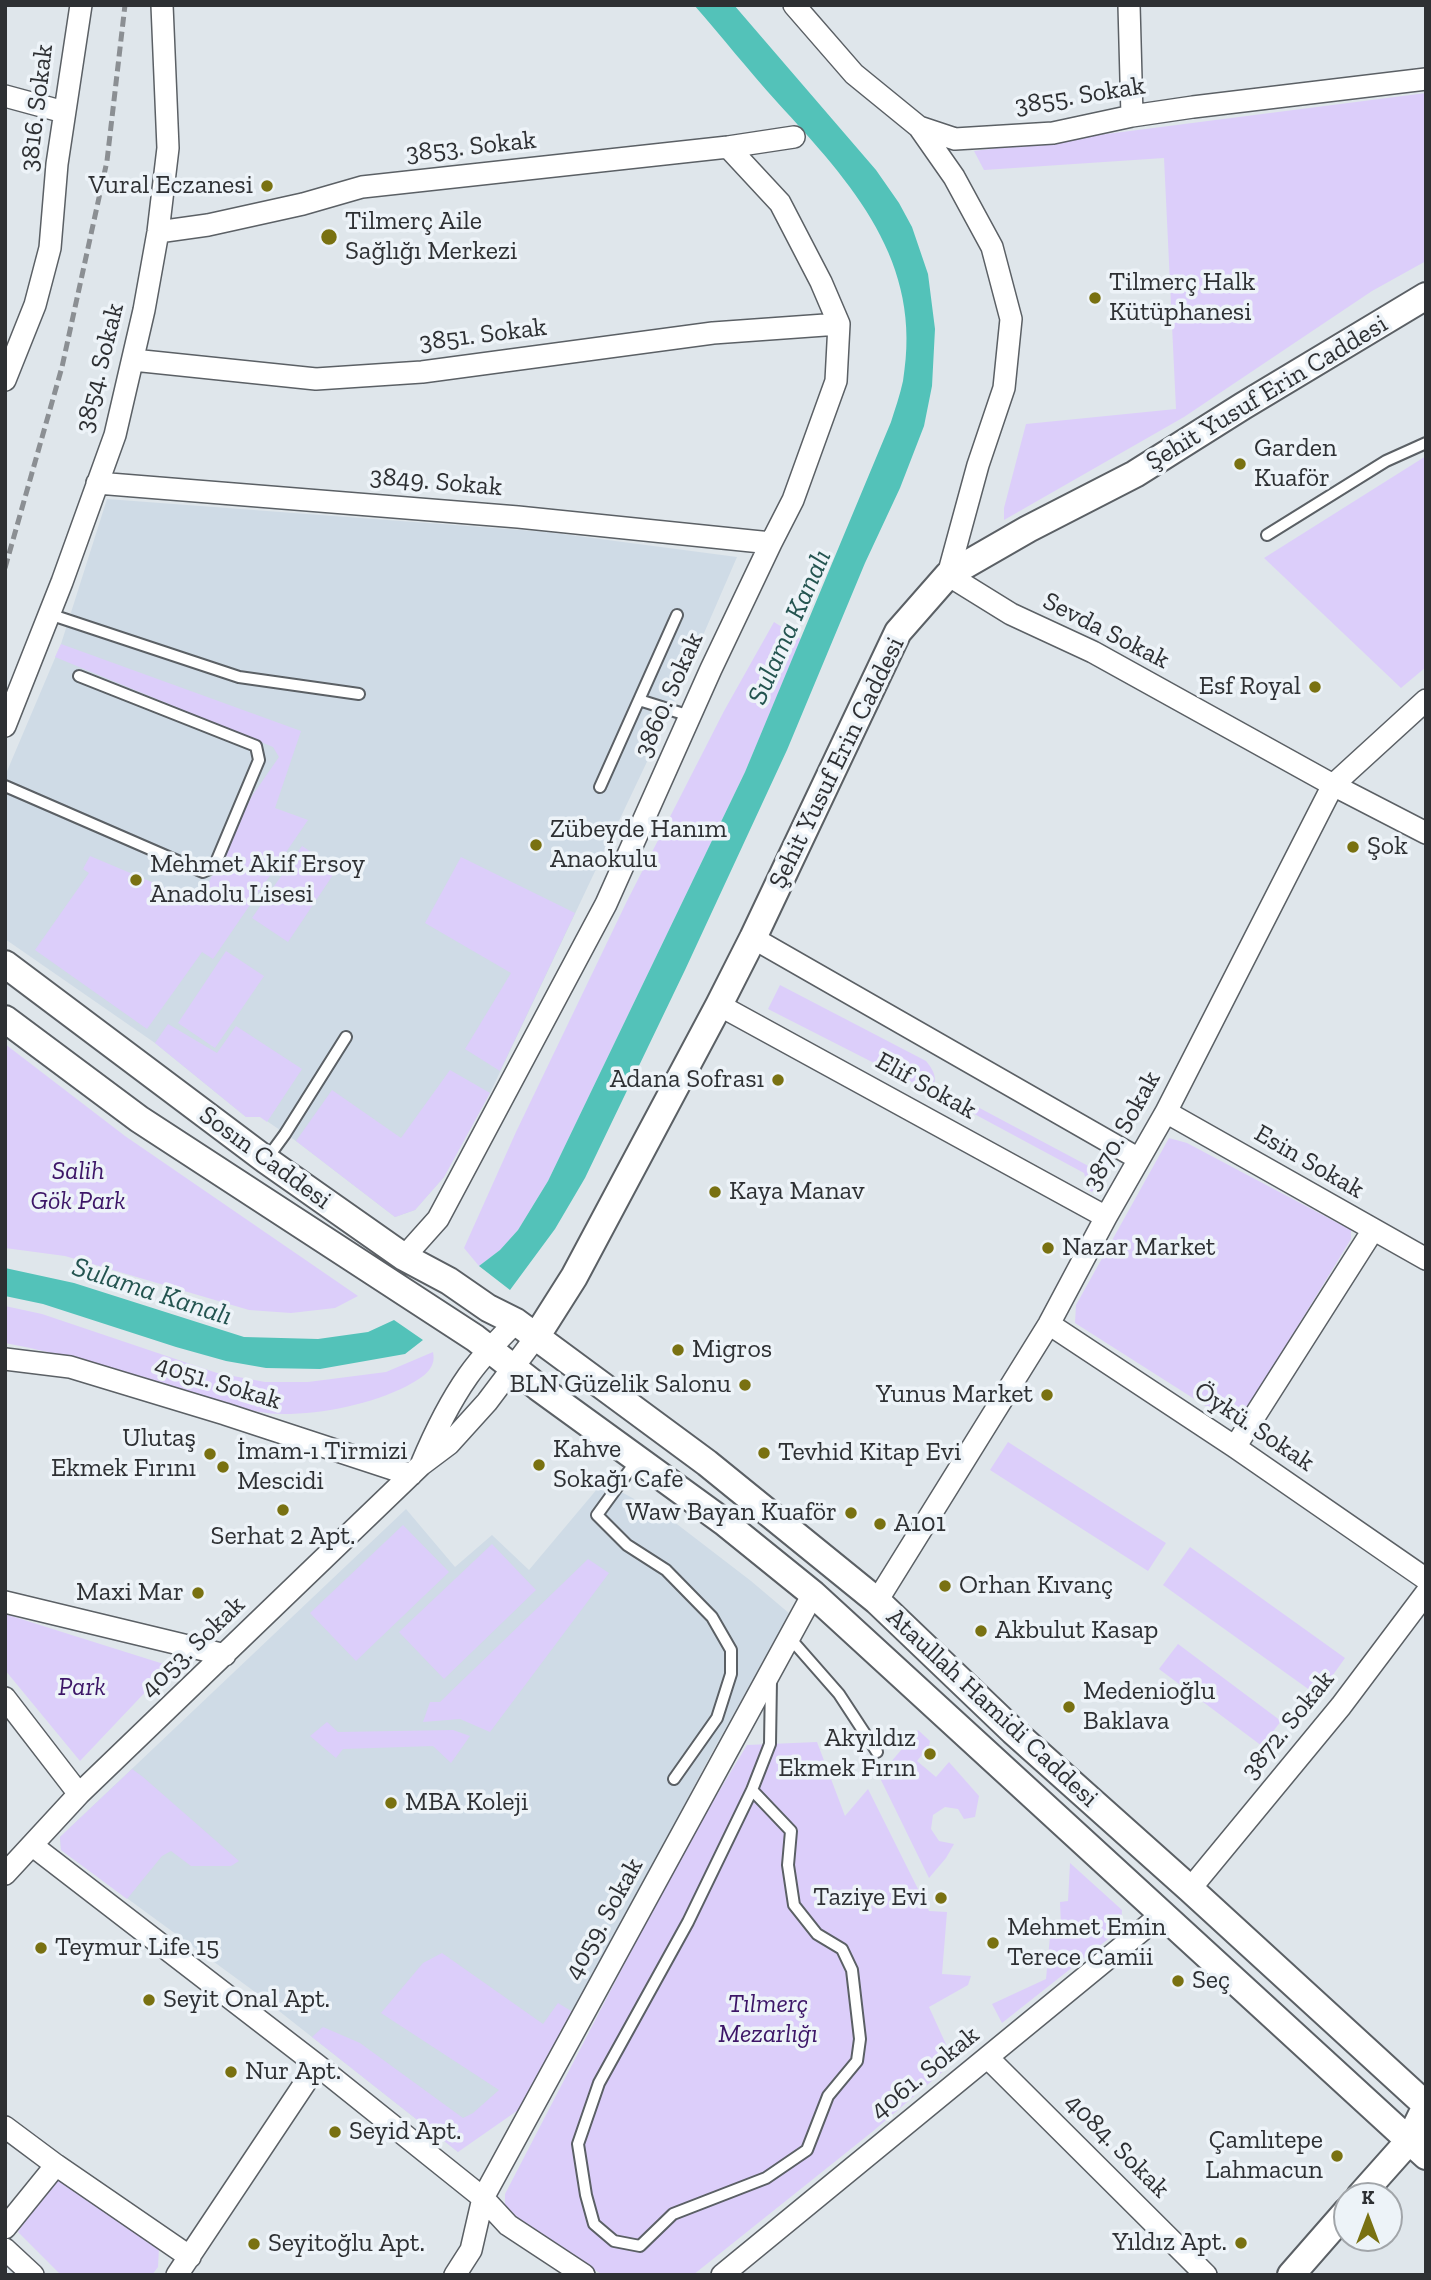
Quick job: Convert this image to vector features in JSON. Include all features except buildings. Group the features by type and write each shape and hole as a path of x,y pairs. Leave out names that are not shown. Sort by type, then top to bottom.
{"street":[{"name":"3816. Sokak","path":"5,380 35,305 50,248 57,164 81,5"},
{"name":"3854. Sokak","path":"5,726 50,614 115,435 133,360 158,232 168,148 162,5"},
{"name":"3855. Sokak","path":"794,5 854,74 919,127 955,139 1053,133 1132,116 1426,79"},
{"path":"1129,5 1132,116"},
{"path":"5,96 64,112"},
{"path":"919,127 954,177 992,247 1011,319 1004,388 978,465 948,575"},
{"name":"3853. Sokak","path":"158,232 208,225 303,204 362,187 794,138"},
{"name":"3860. Sokak","path":"404,1257 438,1219 593,928 793,500 836,381 839,324 821,282 780,203 728,147"},
{"name":"Şehit Yusuf Erin Caddesi","path":"526,1329 574,1277 753,938 898,632 948,575 1028,529 1135,474 1426,296"},
{"name":"3851. Sokak","path":"133,360 316,379 422,372 713,333 839,324"},
{"name":"3849. Sokak","path":"97,483 518,517 771,543"},
{"name":"Sevda Sokak","path":"948,575 1011,614 1093,652 1333,785 1426,833"},
{"name":"3870. Sokak","path":"877,1601 1049,1324 1166,1112 1333,785 1426,700"},
{"path":"753,938 1139,1159"},
{"name":"Sosın Caddesi","path":"5,964 266,1160 404,1257 459,1287 526,1329"},
{"name":"Elif Sokak","path":"719,1005 1106,1217"},
{"name":"Ataullah Hamidi Caddesi","path":"5,1018 139,1119 490,1349 547,1394 724,1522 813,1594 1417,2148"},
{"name":"Esin Sokak","path":"1166,1112 1426,1259"},
{"path":"1235,1447 1373,1230"},
{"name":"Öykü. Sokak","path":"1049,1324 1235,1447 1426,1579"},
{"path":"416,1470 436,1429 468,1376 490,1349 526,1329"},
{"name":"4053. Sokak","path":"5,1874 79,1794 416,1470 449,1444 487,1402 512,1367 526,1329"},
{"name":"Ataullah Hamidi Caddesi","path":"526,1329 706,1463 877,1601 1013,1731 1191,1889 1426,2106"},
{"name":"4051. Sokak","path":"5,1359 70,1367 416,1470"},
{"name":"3872. Sokak","path":"1191,1889 1341,1706 1426,1593"},
{"name":"4059. Sokak","path":"455,2275 471,2250 483,2198 813,1594"},
{"path":"5,1602 225,1655"},
{"path":"5,1698 79,1794"},
{"path":"33,1846 317,2065 483,2198 508,2225 584,2275"},
{"name":"4061. Sokak","path":"722,2275 1162,1914"},
{"name":"4084. Sokak","path":"988,2058 1206,2275"},
{"path":"177,2275 317,2065"},
{"path":"1377,2182 1417,2148 1426,2106"},
{"path":"5,2127 190,2257"},
{"path":"5,2228 56,2165"},
{"path":"1291,2275 1333,2227"},
{"path":"5,2249 33,2275"}],"lane":[{"path":"1267,535 1386,461 1426,443"},
{"path":"50,614 239,677 359,694"},
{"path":"600,787 677,615"},
{"path":"5,786 203,872 214,867 259,760 256,746 79,676"},
{"path":"639,700 690,716"},
{"path":"266,1160 346,1037"},
{"path":"637,1460 597,1515 627,1545 666,1570 712,1617 731,1650 731,1674 718,1718 674,1779"},
{"path":"789,1637 839,1694 877,1752"},
{"path":"752,1790 791,1831 788,1865 794,1905 817,1934 842,1949 852,1970 860,2039 857,2061 828,2096 807,2150 766,2178 673,2214 640,2246 614,2241 594,2224 586,2196 578,2144 599,2083 688,1922 752,1790 770,1744 771,1670"}],"shaded area":[{"path":"694,5 734,5 876,170 899,203 912,227 928,274 935,329 932,386 924,426 900,488 865,563 787,750 685,970 585,1178 555,1229 510,1290 479,1266 500,1250 518,1230 548,1181 745,772 891,422 903,381 907,338 903,298 892,262 876,227 831,163"},
{"path":"107,499 547,532 737,557 662,730 490,1093 444,1177 415,1210 395,1217 261,1117 246,1117 155,1043 5,939 5,776 61,644"},
{"path":"5,1268 74,1283 244,1337 318,1339 368,1332 394,1320 423,1340 405,1354 320,1369 266,1368 226,1361 43,1304 5,1296"},
{"name":"MBA Koleji","path":"603,1482 669,1518 790,1614 709,1758 578,2008 458,2152 251,1989 61,1850 60,1837 406,1509 455,1567 492,1535 529,1570"}],"green space":[{"path":"1426,93 1426,261 1372,291 1184,417 1004,520 1004,508 1026,424 1176,409 1164,158 984,170 974,151"},
{"path":"1426,456 1426,667 1401,688 1264,558"},
{"path":"774,622 801,639 745,772 548,1181 518,1230 500,1250 479,1266 464,1248 516,1132 627,901 724,711"},
{"path":"61,644 301,731 275,808 308,820 213,959 202,952 147,1029 35,950 89,873 83,869 90,856 199,902 252,796 279,757 273,747 55,657"},
{"path":"302,846 337,869 288,942 252,918"},
{"path":"461,857 575,913 500,1071 465,1049 511,973 425,923"},
{"path":"226,951 264,976 215,1048 178,1023"},
{"path":"780,985 926,1061 934,1076 931,1092 768,1009"},
{"path":"168,1024 217,1053 236,1026 302,1069 267,1122 260,1117 246,1117 155,1043"},
{"name":"Salih Gök Park","path":"5,1044 125,1136 358,1296 335,1308 291,1313 249,1310 65,1256 5,1248"},
{"path":"450,1070 490,1093 444,1177 415,1210 395,1217 296,1141 332,1090 401,1138"},
{"path":"942,1088 1094,1169 1106,1161 1109,1163 1092,1192 1084,1173 939,1095"},
{"path":"1169,1138 1187,1143 1351,1230 1351,1239 1241,1419 1229,1421 1075,1323 1076,1305"},
{"path":"5,1306 42,1314 217,1373 265,1382 308,1382 386,1372 433,1352 434,1358 430,1369 407,1386 363,1403 298,1414 258,1412 73,1359 5,1343"},
{"path":"1008,1442 1166,1543 1148,1571 990,1470"},
{"path":"403,1525 449,1572 356,1661 310,1613"},
{"path":"492,1544 536,1590 444,1679 399,1632"},
{"path":"1190,1547 1345,1658 1318,1696 1163,1585"},
{"path":"588,1559 609,1573 490,1732 460,1719 423,1722 430,1702 440,1702"},
{"name":"Park","path":"5,1614 170,1666 80,1761 5,1670"},
{"path":"1178,1644 1281,1721 1262,1746 1159,1669"},
{"path":"327,1722 338,1732 453,1730 470,1736 451,1763 433,1746 343,1749 336,1758 310,1736"},
{"path":"918,1730 930,1741 917,1761 936,1777 949,1762 979,1796 975,1817 964,1819 958,1809 945,1807 933,1815 931,1829 939,1841 954,1844 929,1878 879,1776"},
{"name":"Tılmerç Mezarlığı","path":"817,1742 845,1816 868,1789 929,1911 947,1912 942,1974 971,1976 968,1985 929,2007 954,2062 872,2132 693,2275 603,2275 505,2210 505,2194 684,1849 747,1745"},
{"path":"132,1769 239,1861 231,1866 191,1866 171,1851 162,1856 127,1899 61,1850 60,1837"},
{"path":"1070,1863 1122,1910 1121,1924 1112,1936 1002,2023 992,2004 1046,1979 1051,1925 1061,1925 1060,1902 1068,1901"},
{"path":"442,1953 543,2024 558,2003 576,2014 524,2106 458,2152 312,2037 323,2027 360,2043 463,2118 473,2113 499,2090 381,2013 423,1963"},
{"path":"68,2181 159,2247 158,2267 152,2275 61,2275 18,2232 51,2182"}],"railway":[{"path":"5,568 62,367 107,161 125,5"}],"place":[{"name":"Vural Eczanesi","path":"267,186"},
{"name":"Tilmerç Aile Sağlığı Merkezi","path":"329,237"},
{"name":"Tilmerç Halk Kütüphanesi","path":"1095,298"},
{"name":"Garden Kuaför","path":"1240,464"},
{"name":"Esf Royal","path":"1315,687"},
{"name":"Zübeyde Hanım Anaokulu","path":"536,845"},
{"name":"Şok","path":"1353,847"},
{"name":"Mehmet Akif Ersoy Anadolu Lisesi","path":"136,880"},
{"name":"Adana Sofrası","path":"778,1080"},
{"name":"Kaya Manav","path":"715,1192"},
{"name":"Nazar Market","path":"1048,1248"},
{"name":"Migros","path":"678,1350"},
{"name":"BLN Güzelik Salonu","path":"745,1385"},
{"name":"Yunus Market","path":"1047,1395"},
{"name":"Tevhid Kitap Evi","path":"764,1453"},
{"name":"Ulutaş Ekmek Fırını","path":"210,1454"},
{"name":"Kahve Sokağı Cafe","path":"539,1465"},
{"name":"İmam-ı Tirmizi Mescidi","path":"223,1467"},
{"name":"Serhat 2 Apt.","path":"283,1510"},
{"name":"Waw Bayan Kuaför","path":"851,1513"},
{"name":"A101","path":"880,1524"},
{"name":"Orhan Kıvanç","path":"945,1586"},
{"name":"Maxi Mar","path":"198,1593"},
{"name":"Akbulut Kasap","path":"981,1631"},
{"name":"Medenioğlu Baklava","path":"1069,1707"},
{"name":"Akyıldız Ekmek Fırın","path":"930,1754"},
{"name":"MBA Koleji","path":"391,1803"},
{"name":"Taziye Evi","path":"941,1898"},
{"name":"Mehmet Emin Terece Camii","path":"993,1943"},
{"name":"Teymur Life 15","path":"41,1948"},
{"name":"Seç","path":"1178,1981"},
{"name":"Seyit Onal Apt.","path":"149,2000"},
{"name":"Nur Apt.","path":"231,2072"},
{"name":"Seyid Apt.","path":"335,2132"},
{"name":"Çamlıtepe Lahmacun","path":"1337,2156"},
{"name":"Yıldız Apt.","path":"1241,2243"},
{"name":"Seyitoğlu Apt.","path":"254,2244"}],"water label":[{"name":"Sulama Kanalı","path":"790,627"},
{"name":"Sulama Kanalı","path":"152,1292"}]}
